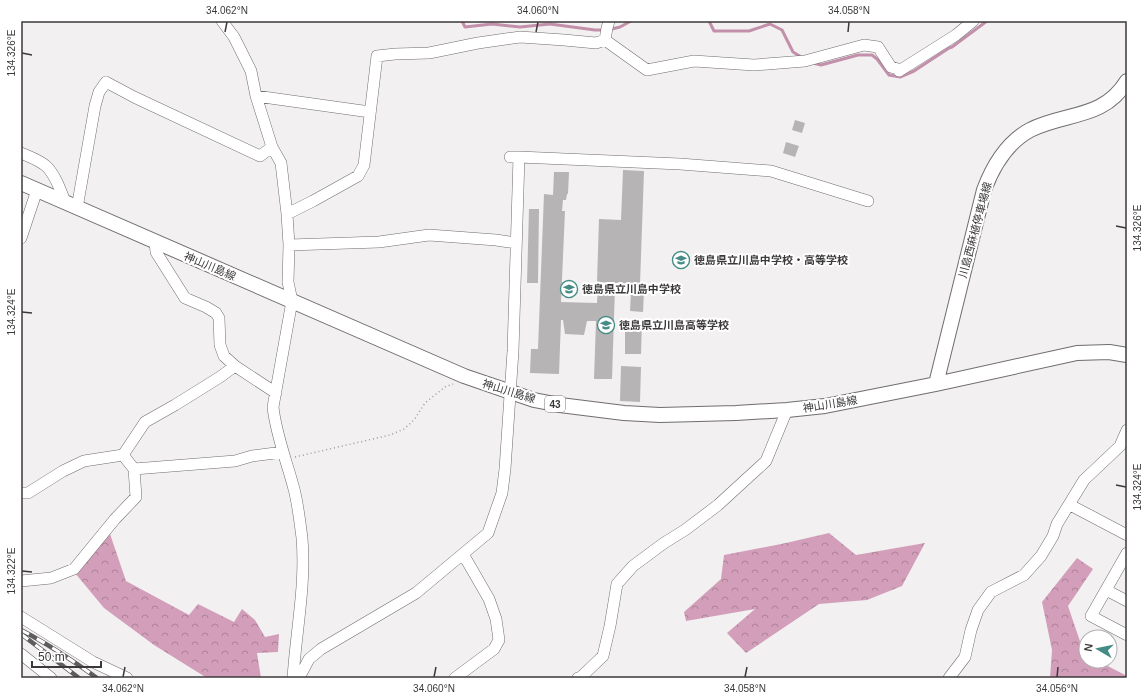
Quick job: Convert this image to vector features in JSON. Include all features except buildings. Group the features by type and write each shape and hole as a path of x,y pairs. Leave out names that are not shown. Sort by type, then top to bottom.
{"main road":[{"name":"川島西麻植停車場線","path":"936,384 984,190 997,162 1006,149 1030,130 1044,124 1100,107 1112,99 1122,89 1127,81"},
{"name":"神山川島線","path":"21,183 464,376 534,400 560,405 624,413 660,415 787,410 825,406 1077,354 1109,352 1127,355"}],"street":[{"path":"222,21 234,37 251,71 256,96 272,147 281,164 287,214 289,245 288,282 292,300 273,407 279,440 285,456 296,499 302,538 303,576 295,653 294,678"},
{"path":"287,214 358,176 364,165 377,56 429,53 478,43 520,37 596,43 607,31 647,70 694,61 754,65 809,60 864,46 878,47 891,67 898,69 899,71 956,34 973,21"},
{"path":"71,205 95,106 99,92 106,82 134,97 260,156 272,147"},
{"path":"256,96 370,112"},
{"path":"21,153 36,159 47,167 71,205"},
{"path":"299,678 309,659 321,649 416,594 488,533 502,493 510,392 513,350 516,243 515,158 680,164 771,171 868,201"},
{"path":"21,238 37,190"},
{"path":"289,245 379,242 429,234 516,243"},
{"path":"155,242 156,252 185,298 216,313 219,318 220,345 224,356 235,366 276,393"},
{"path":"21,493 28,493 62,471 84,461 123,455 145,422 220,377 235,366"},
{"path":"578,678 581,677 603,656 617,584 633,566 718,505 766,461 787,410"},
{"path":"949,678 965,657 971,630 978,610 991,592 1024,575 1041,556 1053,536 1057,524 1084,480 1120,446 1127,430"},
{"path":"21,581 50,578 74,569 115,519 136,497 134,469 123,455"},
{"path":"134,469 235,461 252,456 285,456"},
{"path":"1070,504 1127,535"},
{"path":"1127,552 1091,616 1127,635"},
{"path":"455,678 494,649 499,640 496,618 489,599 463,554"},
{"path":"1106,590 1127,601"},
{"path":"21,617 93,662 127,678"},
{"path":"21,654 51,678"}],"path":[{"path":"285,456 390,435 404,429 414,420 425,403 445,387 458,382 464,376"}],"green space":[{"path":"829,533 856,555 925,543 902,586 867,600 819,604 746,653 727,633 755,609 686,621 684,612 721,579 724,555"},
{"path":"110,534 126,581 189,615 198,604 234,622 242,609 255,620 265,637 279,634 278,652 257,653 261,678 207,678 154,645 104,608 75,573"},
{"path":"1077,558 1093,569 1068,606 1078,635 1078,669 1113,669 1127,676 1127,678 1050,678 1052,650 1042,602"}],"waterway":[{"path":"462,21 465,27 492,24 520,27 550,24 595,30 608,30 620,27 631,21"},
{"path":"709,21 714,31 749,31 770,24 782,30 793,52 803,58"},
{"path":"813,63 821,65 858,55 872,55 877,59 889,75 900,77 914,71 952,47 987,21"}],"railway":[{"path":"21,630 60,652 97,678"},
{"path":"21,634 79,678"}],"place":[{"name":"徳島県立川島中学校・高等学校","path":"681,260"},
{"name":"徳島県立川島中学校","path":"569,289"},
{"name":"徳島県立川島高等学校","path":"606,325"}]}
